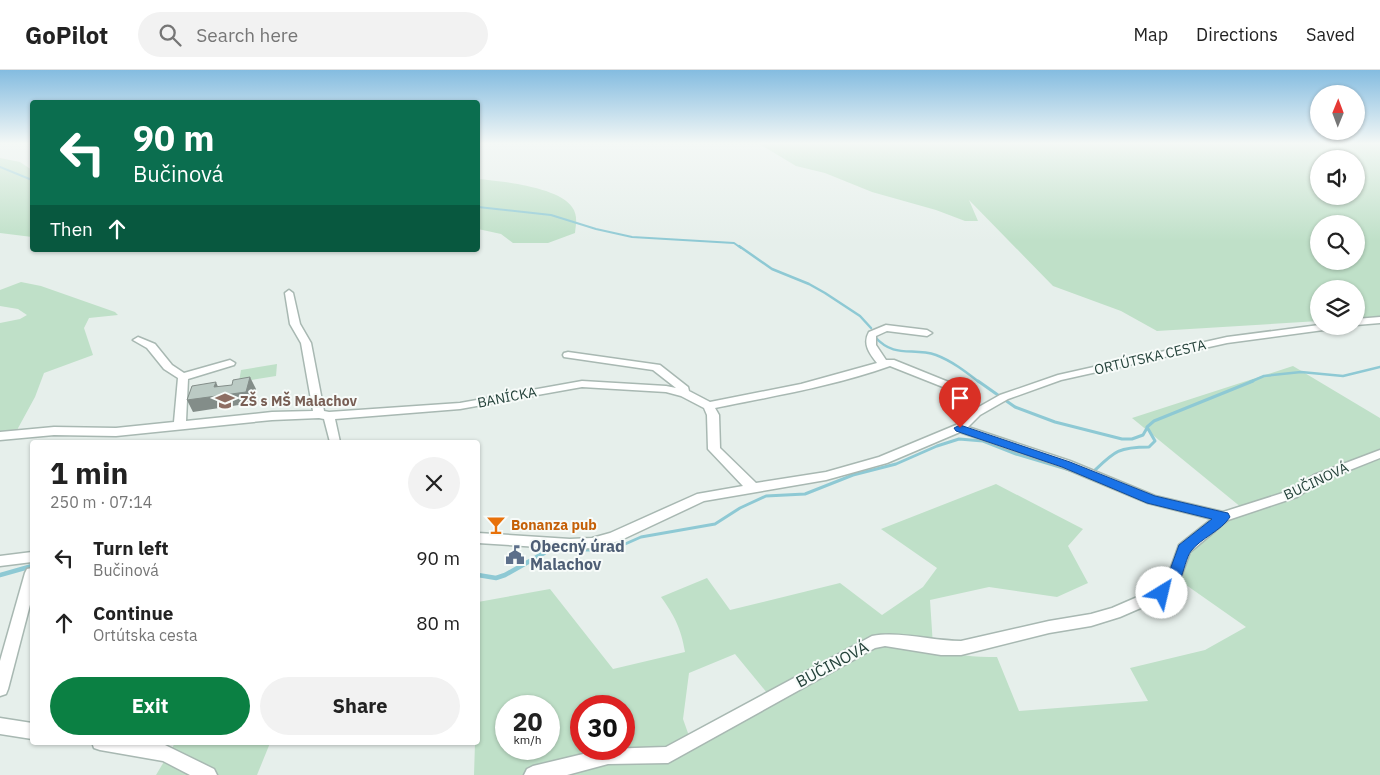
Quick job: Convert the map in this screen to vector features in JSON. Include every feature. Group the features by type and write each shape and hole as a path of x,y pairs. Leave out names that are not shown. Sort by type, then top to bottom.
{"street":[{"path":"289,293 295,324 306,343 324,415 333,440"},
{"path":"1365,321 1380,320"},
{"path":"883,363 870,341 872,334 886,328 927,333"},
{"name":"ORTÚTSKA CESTA","path":"480,538 570,544 592,543 614,537 701,497 826,476 883,460 921,446 960,428 976,413 1001,398 1071,375 1227,340 1310,329"},
{"path":"138,340 151,346 168,367 183,377"},
{"name":"BANÍCKA","path":"568,355 641,363 656,367 684,389 684,393"},
{"path":"754,489 714,449 713,415 709,406 801,388 868,370 883,363 892,362 947,385 976,413"},
{"path":"183,377 230,363"},
{"path":"180,425 180,390 183,377"},
{"name":"BANÍCKA","path":"0,436 54,431 116,432 272,416 324,415 460,406 582,384 655,388 684,393 709,406"},
{"path":"960,428 1089,474 1152,500 1223,517"},
{"name":"BUČINOVÁ","path":"533,775 608,756 668,755 872,642 885,640 941,648 961,648 1049,627 1091,620 1115,613 1162,593 1172,584 1184,549 1223,517 1293,494 1318,478 1380,454"},
{"path":"0,561 30,557"},
{"path":"0,690 30,580"},
{"path":"0,726 30,731"},
{"path":"118,745 165,753 208,775"}],"green space":[{"path":"0,176 30,176 30,237 0,233"},
{"path":"832,176 1310,176 1310,205 1365,205 1365,176 1380,176 1380,317 1365,318 1365,280 1310,280 1310,322 1157,331 1121,311 1053,286 969,200 978,221 965,221 936,210 872,192"},
{"path":"480,179 528,186 555,194 565,200 575,213 575,233 548,243 513,243 501,234 480,229"},
{"path":"21,282 41,286 115,312 118,315 89,318 84,328 93,355 44,373 35,397 17,430 0,432 0,323 20,319 27,315 18,309 0,306 0,290"},
{"path":"277,364 276,376 239,382 241,370"},
{"path":"1293,366 1380,418 1380,775 474,775 475,745 480,745 480,602 550,589 613,669 685,652 676,622 661,597 707,578 730,610 840,583 882,615 923,587 937,568 881,529 996,484 1083,529 1068,546 1088,583 1057,597 989,587 930,600 933,646 956,654 997,657 1019,711 1148,701 1130,668 1205,650 1246,627 1179,580 1174,565 1242,508 1132,418","holes":["735,654 768,694 689,736 683,719 689,673"]},
{"path":"174,745 269,745 257,775 156,775"}],"building":[{"path":"250,377 246,392 187,400 192,386 216,382 214,387 232,385 233,380"}],"waterway":[{"path":"22,176 30,179"},
{"path":"480,207 551,215 596,229 632,237 734,243 741,248"},
{"path":"739,246 772,269 809,284 825,293 860,316 871,328"},
{"path":"875,337 882,344 890,348 942,357 979,382"},
{"path":"1250,382 1264,376 1301,372 1343,376 1380,367"},
{"path":"978,381 1015,407 1055,422 1122,439 1132,439 1143,435 1147,428"},
{"path":"1092,473 1117,452 1130,448 1149,447 1155,441 1147,427 1154,421 1253,381"},
{"path":"542,554 549,550 603,550 616,548 641,537 715,524 740,508 766,496 805,494 853,475 896,464 937,446 959,439 983,441 1016,454 1073,471"},
{"path":"480,575 496,578 505,575 544,553"},
{"path":"0,575 30,567"}],"place":[{"name":"ZŠ s MŠ Malachov","path":"225,401"},
{"name":"Bonanza pub","path":"496,525"},
{"name":"Obecný úrad Malachov","path":"515,555"}],"route":[{"path":"960,428 1066,464 1152,500 1223,517 1184,549 1172,584 1162,593"}]}
